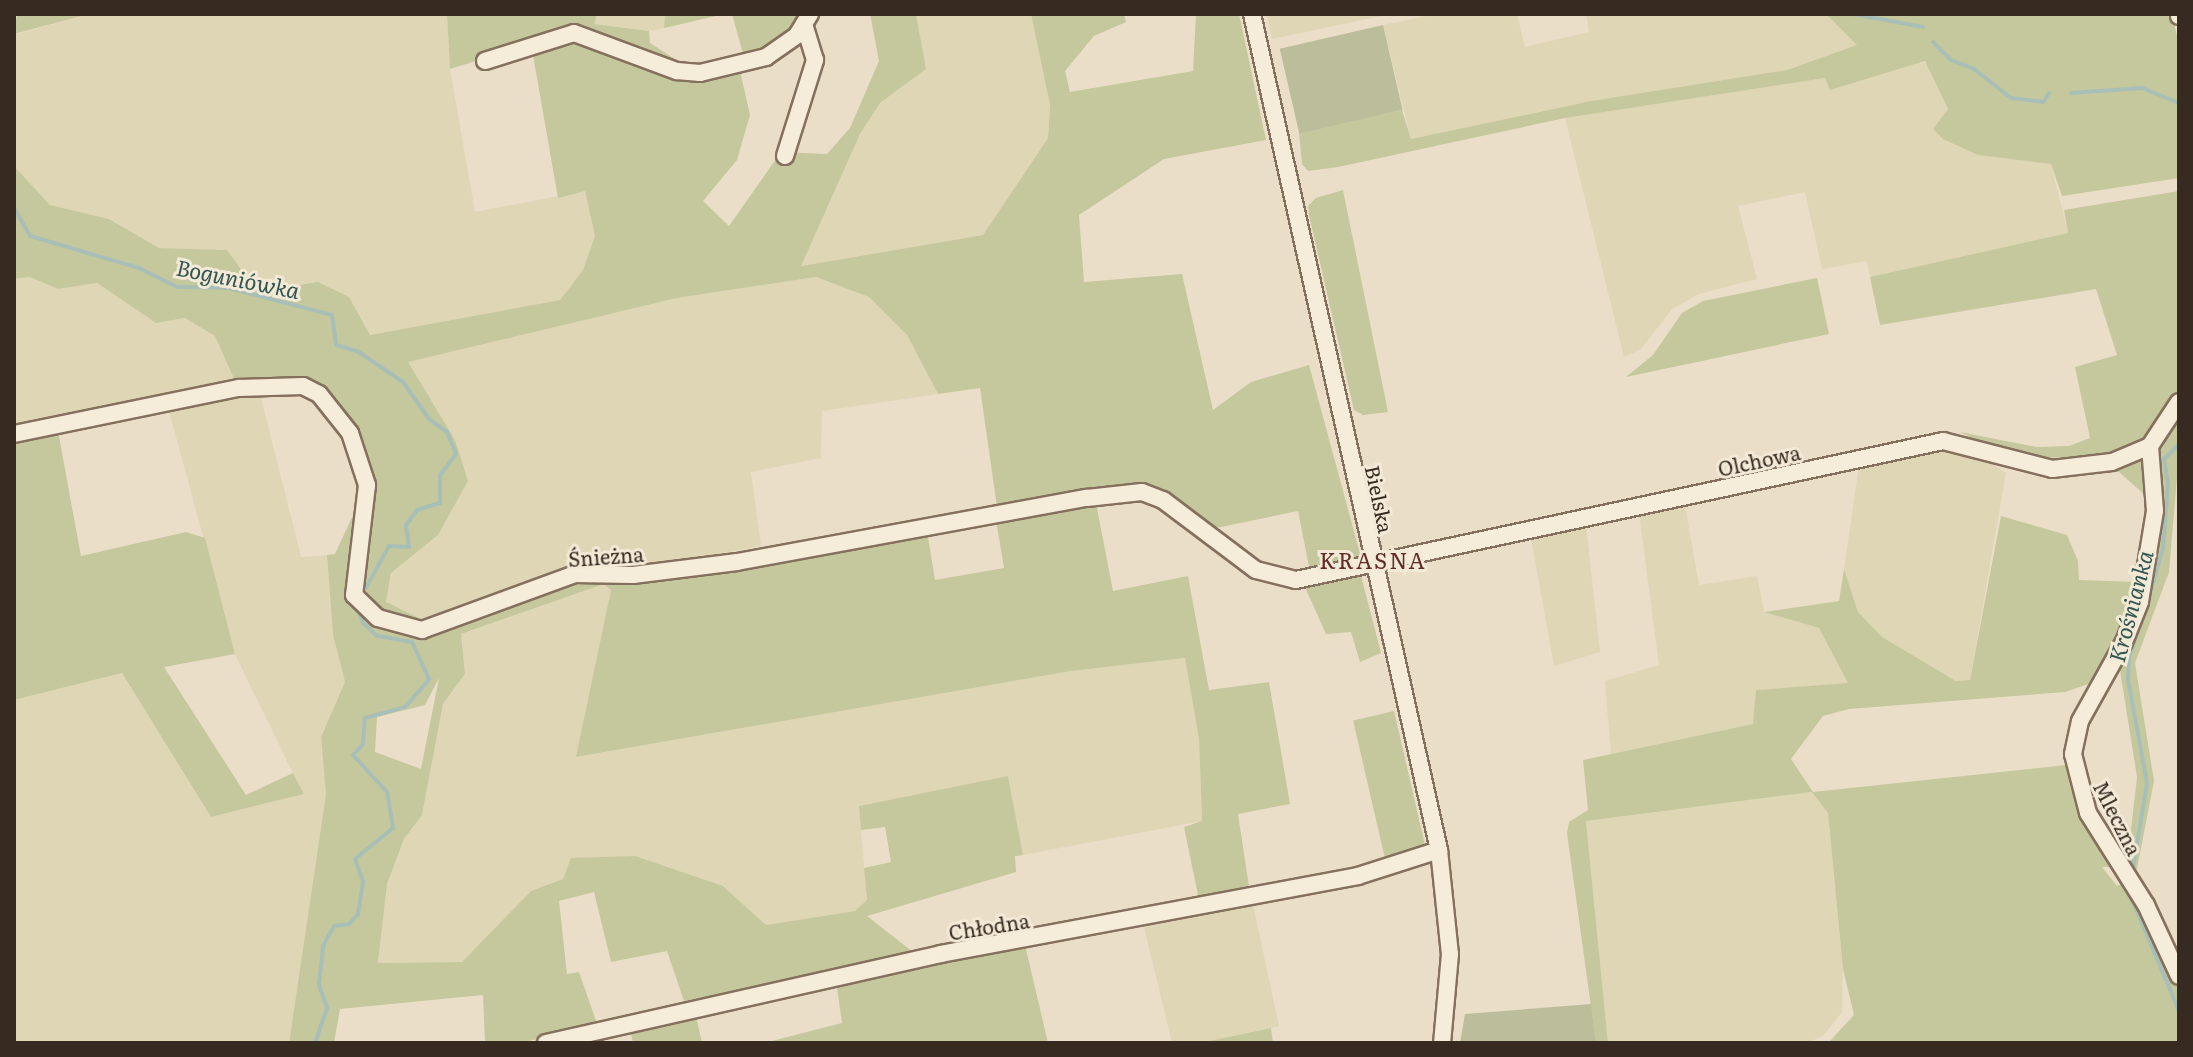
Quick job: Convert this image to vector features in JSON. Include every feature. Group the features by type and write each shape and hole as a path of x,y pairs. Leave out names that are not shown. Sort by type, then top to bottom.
{"street":[{"name":"Bielska","path":"1252,14 1439,850 1450,954 1442,1043"},
{"path":"485,61 574,33 677,71 700,73 766,57 786,46 807,19"},
{"path":"785,156 815,60 807,19"},
{"name":"Śnieżna","path":"14,434 239,388 303,386 319,394 350,433 367,485 354,595 378,618 422,630 575,574 708,566 829,541 1142,492 1190,517 1230,553 1274,578 1296,580 1373,563"},
{"path":"2150,446 2179,402"},
{"name":"Olchowa","path":"1373,563 1943,441 2052,469 2112,462 2150,446"},
{"name":"Mleczna","path":"2150,446 2155,511 2140,602 2124,642 2080,721 2073,754 2088,813 2146,905 2179,976"},
{"name":"Chłodna","path":"546,1043 941,954 1358,876 1439,850"}],"shaded area":[{"path":"89,14 447,14 450,69 475,212 585,191 595,236 583,270 560,300 370,335 349,297 318,282 256,291 227,250 159,248 109,219 50,205 14,166 14,35"},
{"path":"597,14 665,14 664,28 649,31 593,24"},
{"path":"916,14 1031,14 1050,105 1048,138 983,235 800,266 860,134 880,103 926,69"},
{"path":"1267,14 1381,14 1381,16 1272,39"},
{"path":"1436,14 1517,14 1525,47 1589,32 1586,14 1826,14 1858,45 1787,70 1591,101 1411,139 1383,25"},
{"path":"1926,61 1948,110 1933,129 1978,155 2051,164 2068,233 1870,277 1867,261 1822,269 1805,192 1738,206 1757,279 1699,294 1672,309 1641,349 1624,357 1565,118 1825,78 1830,89"},
{"path":"30,277 58,289 97,283 156,323 185,318 215,335 235,381 14,431 14,279"},
{"path":"816,277 869,297 907,335 938,394 822,411 821,458 751,472 761,546 649,567 581,566 440,619 440,614 422,619 386,603 391,573 438,535 428,399 407,362 677,298"},
{"path":"260,394 301,557 327,555 333,635 345,682 321,737 326,794 289,1043 14,1043 14,700 122,673 211,817 303,794 235,654 169,411"},
{"path":"1942,451 1976,454 2006,473 1970,680 1956,681 1882,638 1858,612 1844,569 1859,466"},
{"path":"1684,500 1699,585 1757,576 1764,612 1819,628 1849,683 1756,690 1754,724 1611,754 1605,681 1659,665 1639,513"},
{"path":"1586,525 1600,652 1554,666 1530,533"},
{"path":"604,584 611,590 577,757 1071,671 1186,658 1199,739 1202,821 1023,855 1008,776 859,806 867,900 855,911 766,925 723,886 564,879 531,891 462,962 378,963 387,884 404,839 422,815 443,704 465,674 461,634"},
{"path":"1813,792 1828,813 1843,969 1842,1012 1823,1036 1807,1043 1608,1043 1586,821"},
{"path":"1253,905 1279,1026 1200,1043 1172,1043 1143,923"}],"green space":[{"path":"17,14 89,14 14,34"},
{"path":"447,14 597,14 594,24 649,31 650,43 689,68 740,71 750,115 737,160 703,201 729,226 781,152 827,154 850,128 879,61 870,14 916,14 926,69 880,103 860,134 801,266 983,235 1048,138 1050,105 1031,14 1124,14 1126,22 1094,36 1065,71 1070,92 1193,71 1196,14 1239,14 1266,140 1164,159 1079,215 1084,282 1182,274 1213,410 1251,382 1309,365 1362,561 1310,572 1298,511 1211,529 1141,484 997,507 980,388 938,394 907,335 869,297 816,277 677,298 408,362 455,440 468,481 438,535 391,573 386,602 421,619 440,614 440,629 582,578 927,531 935,580 1004,568 996,520 1096,503 1113,591 1188,576 1209,690 1269,682 1290,804 1238,814 1250,893 1199,900 1184,827 1202,821 1199,739 1185,658 1071,671 576,757 611,590 604,584 461,634 465,674 443,704 422,815 404,839 387,884 378,963 462,962 531,891 563,879 571,858 635,856 723,886 766,925 855,911 867,900 864,868 891,862 885,827 861,830 859,806 1008,776 1023,855 1015,856 1016,872 867,916 913,952 893,961 684,1001 667,951 611,962 594,892 559,901 567,974 579,972 597,1024 521,1043 485,1043 483,995 340,1009 334,1043 289,1043 326,794 321,737 345,682 333,635 327,555 335,554 372,474 359,438 313,382 235,381 215,336 185,318 156,323 97,283 58,289 30,277 14,279 14,166 50,205 109,219 159,248 227,250 257,291 318,282 349,297 370,335 560,300 583,270 595,236 585,191 558,198 533,55 586,27 450,69","holes":["439,678 421,769 375,752 377,717 425,705"]},
{"path":"665,14 725,14 664,28"},
{"path":"732,14 800,14 791,35 744,57"},
{"path":"1826,14 2172,14 2179,45 2179,178 2062,196 2051,164 1978,155 1943,139 1933,129 1948,109 1925,61 1830,90 1825,78 1565,118 1338,167 1308,171 1302,164 1299,132 1402,110 1411,139 1591,101 1787,70 1857,45"},
{"path":"1383,25 1403,110 1299,134 1280,49"},
{"path":"1343,190 1388,412 1363,415 1354,410 1309,215 1308,206 1316,198"},
{"path":"2179,191 2179,454 2169,572 2135,663 2154,781 2135,879 2127,865 2137,777 2119,664 2138,621 2156,451 2142,458 2146,496 2119,472 2105,473 2099,459 2008,456 1960,432 2037,447 2069,446 2090,438 2075,367 2117,355 2096,289 1880,325 1870,277 2068,233 2064,210"},
{"path":"1817,278 1829,334 1626,377 1653,355 1682,313 1703,301"},
{"path":"58,431 81,556 186,532 205,538 235,654 164,667 246,795 293,773 304,794 211,817 122,673 14,700 14,443"},
{"path":"2001,516 2067,535 2078,561 2079,580 2138,582 2117,638 2091,683 2065,692 1849,709 1823,716 1791,759 1813,792 2066,765 2071,789 2114,867 2102,867 2117,886 2126,882 2179,981 2179,1043 1828,1043 1854,1015 1843,969 1828,813 1812,792 1586,821 1608,1043 1596,1043 1567,833 1569,822 1588,810 1583,760 1753,724 1756,690 1848,683 1819,628 1764,612 1839,601 1844,569 1858,612 1882,637 1956,681 1970,680"},
{"path":"1360,572 1381,653 1360,662 1351,632 1326,634 1304,585"},
{"path":"1394,711 1426,848 1385,858 1353,720"},
{"path":"1025,945 1048,1043 764,1043 842,1023 836,980"},
{"path":"1591,1004 1596,1043 1460,1043 1465,1014"},
{"path":"695,1012 702,1043 633,1043 630,1029"},
{"path":"1271,1028 1273,1043 1200,1043"}],"waterway":[{"path":"1853,14 1923,27"},
{"path":"1933,42 1951,60 1974,69 2011,98 2043,102 2049,93"},
{"path":"2071,93 2142,88 2179,103"},
{"name":"Boguniówka","path":"14,208 30,236 139,268 177,287 229,288 332,315 336,345 357,351 403,382 429,419 447,432 456,454 440,475 440,503 417,510 406,525 409,547 389,546 366,588"},
{"name":"Krośnianka","path":"2147,604 2163,548 2168,484 2164,459 2179,444"},
{"name":"Boguniówka","path":"315,1043 327,1008 319,985 323,946 334,926 349,924 358,914 363,881 355,859 393,828 387,792 353,755 363,744 365,718 405,707 429,679 412,642 377,636 363,623 358,609"},
{"name":"Krośnianka","path":"2132,874 2147,783 2128,679 2129,657 2144,612"},
{"name":"Krośnianka","path":"2128,890 2179,1011"}],"district":[{"name":"KRASNA","path":"1373,560"}]}
